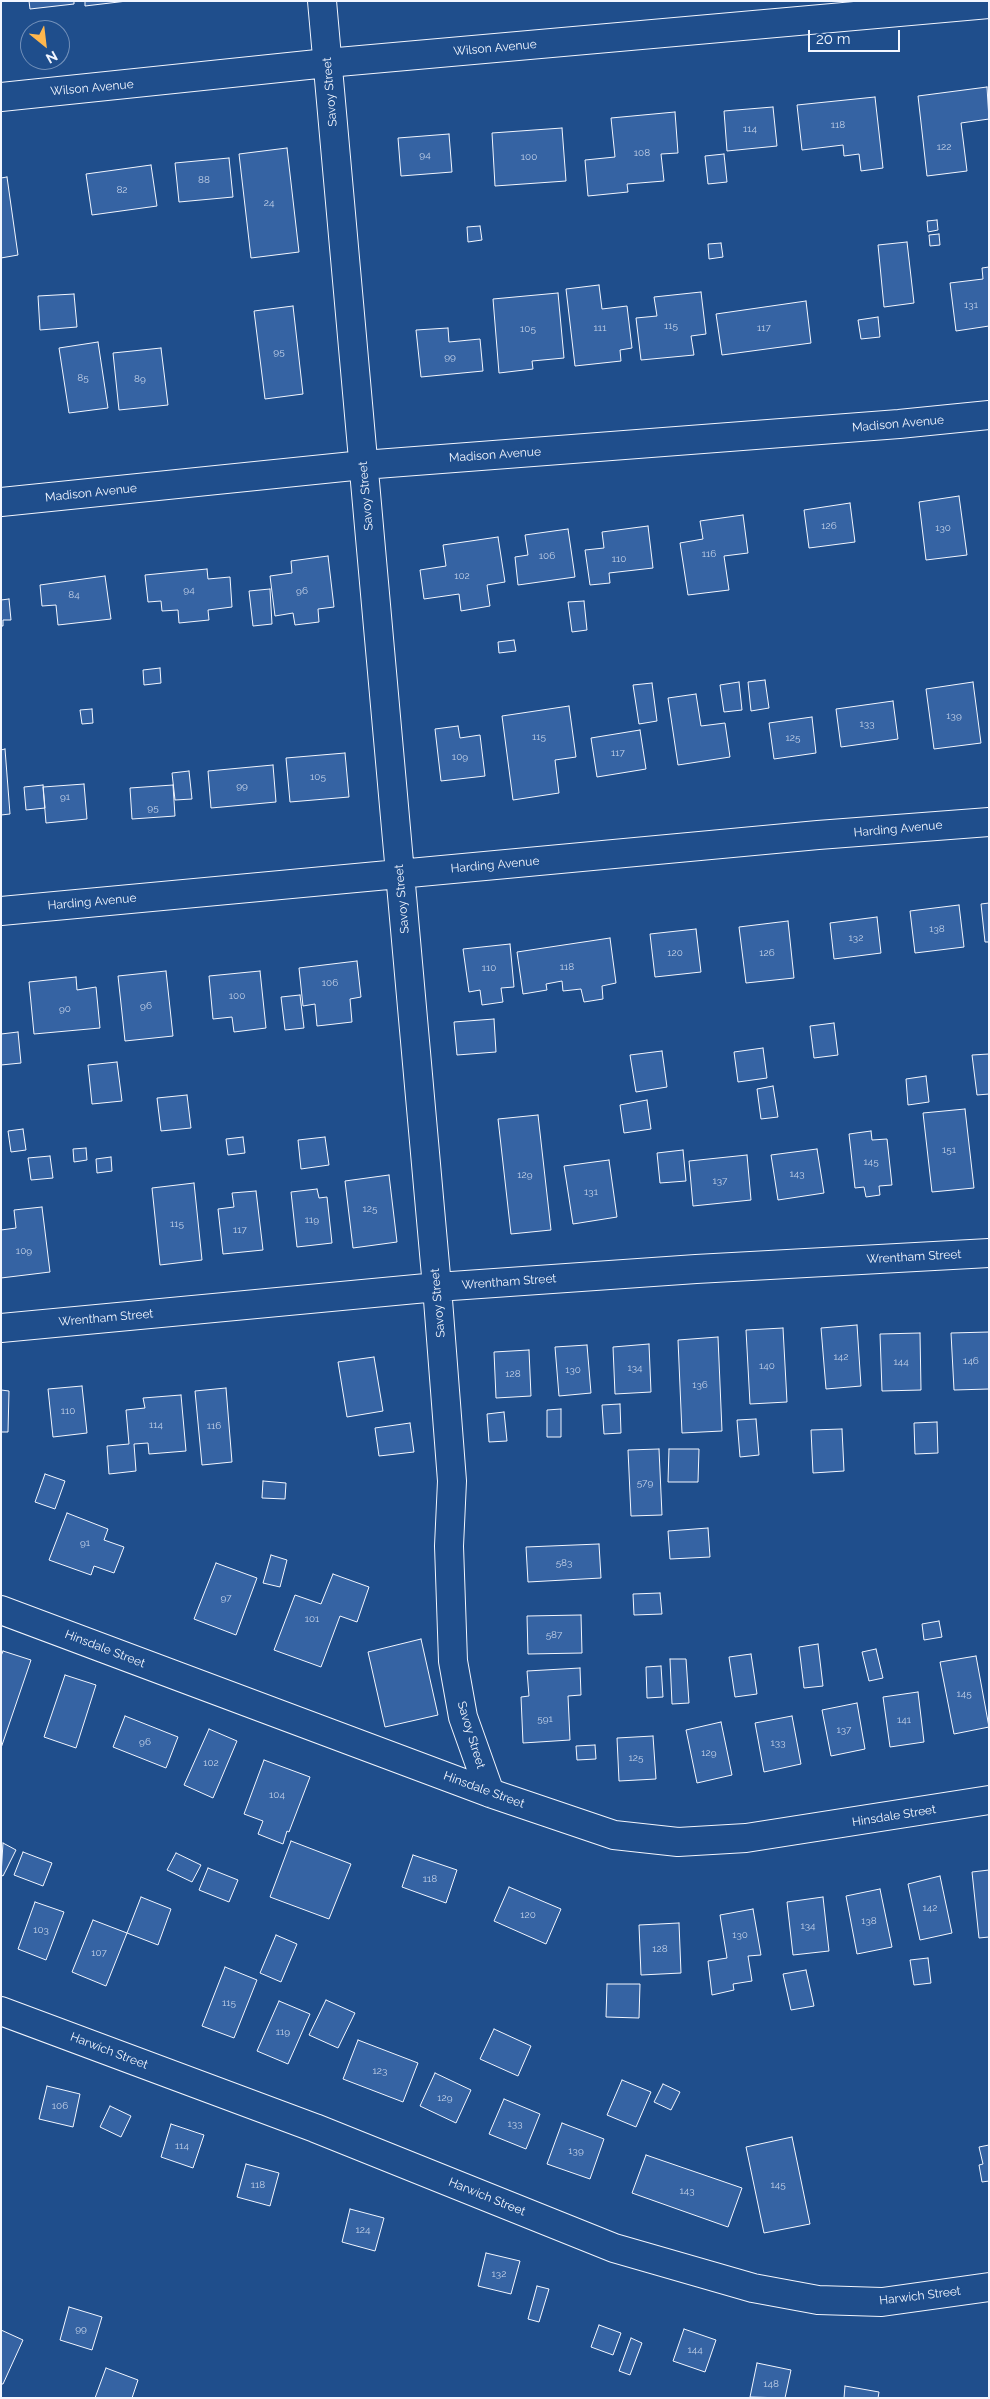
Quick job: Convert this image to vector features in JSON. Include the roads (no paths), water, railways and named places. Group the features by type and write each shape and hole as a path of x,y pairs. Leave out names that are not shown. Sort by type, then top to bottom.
{"street":[{"name":"Savoy Street","path":"322,1 437,1287 452,1481 449,1546 453,1661 463,1717 490,1793"},
{"name":"Wilson Avenue","path":"1,97 327,63 989,4"},
{"name":"Madison Avenue","path":"1,502 363,465 899,424 989,415"},
{"name":"Harding Avenue","path":"1,911 400,873 989,822"},
{"name":"Wrentham Street","path":"1,1328 437,1287 989,1253"},
{"name":"Hinsdale Street","path":"1,1610 490,1793 614,1835 678,1842 746,1838 989,1800"},
{"name":"Harwich Street","path":"1,2011 314,2128 614,2248 753,2288 818,2300 882,2302 989,2287"}]}
